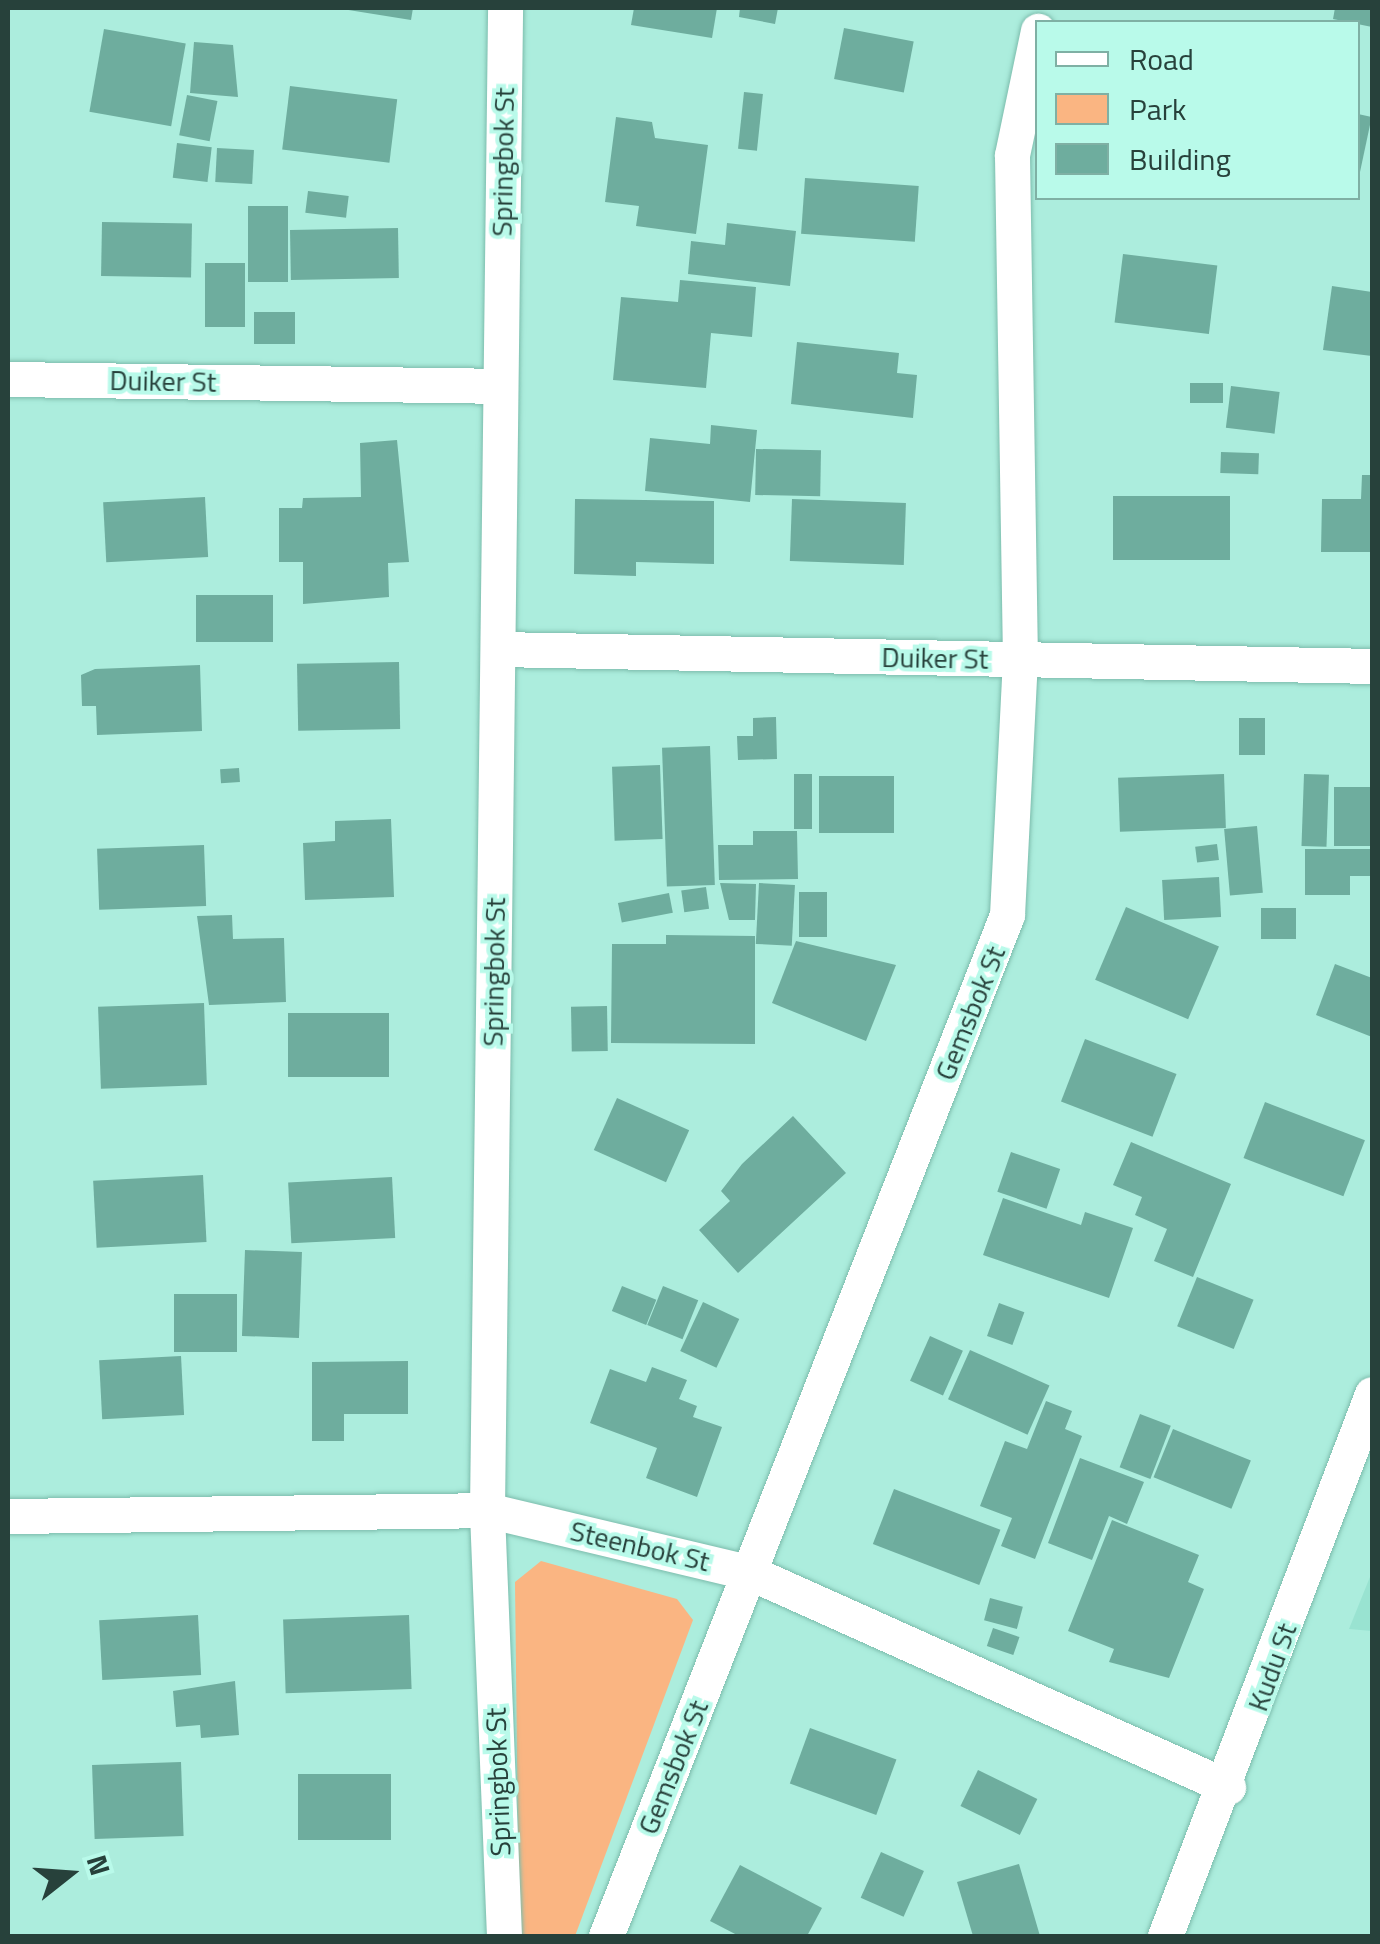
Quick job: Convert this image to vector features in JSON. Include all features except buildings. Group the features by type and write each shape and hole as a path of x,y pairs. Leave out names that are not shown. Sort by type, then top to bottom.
{"street":[{"name":"Springbok St","path":"504,1936 486,1510 506,8"},
{"name":"Gemsbok St","path":"606,1936 1003,931 1020,660 1012,155 1035,45"},
{"name":"Duiker St","path":"8,379 498,386"},
{"name":"Duiker St","path":"498,649 1372,666"},
{"name":"Kudu St","path":"1165,1936 1228,1787 1372,1394"},
{"name":"Steenbok St","path":"8,1516 486,1510 752,1572 1228,1787"}],"shaded area":[{"path":"1372,1572 1372,1631 1349,1629"}],"green space":[{"path":"541,1561 677,1599 693,1620 575,1936 519,1936 515,1582"}]}
